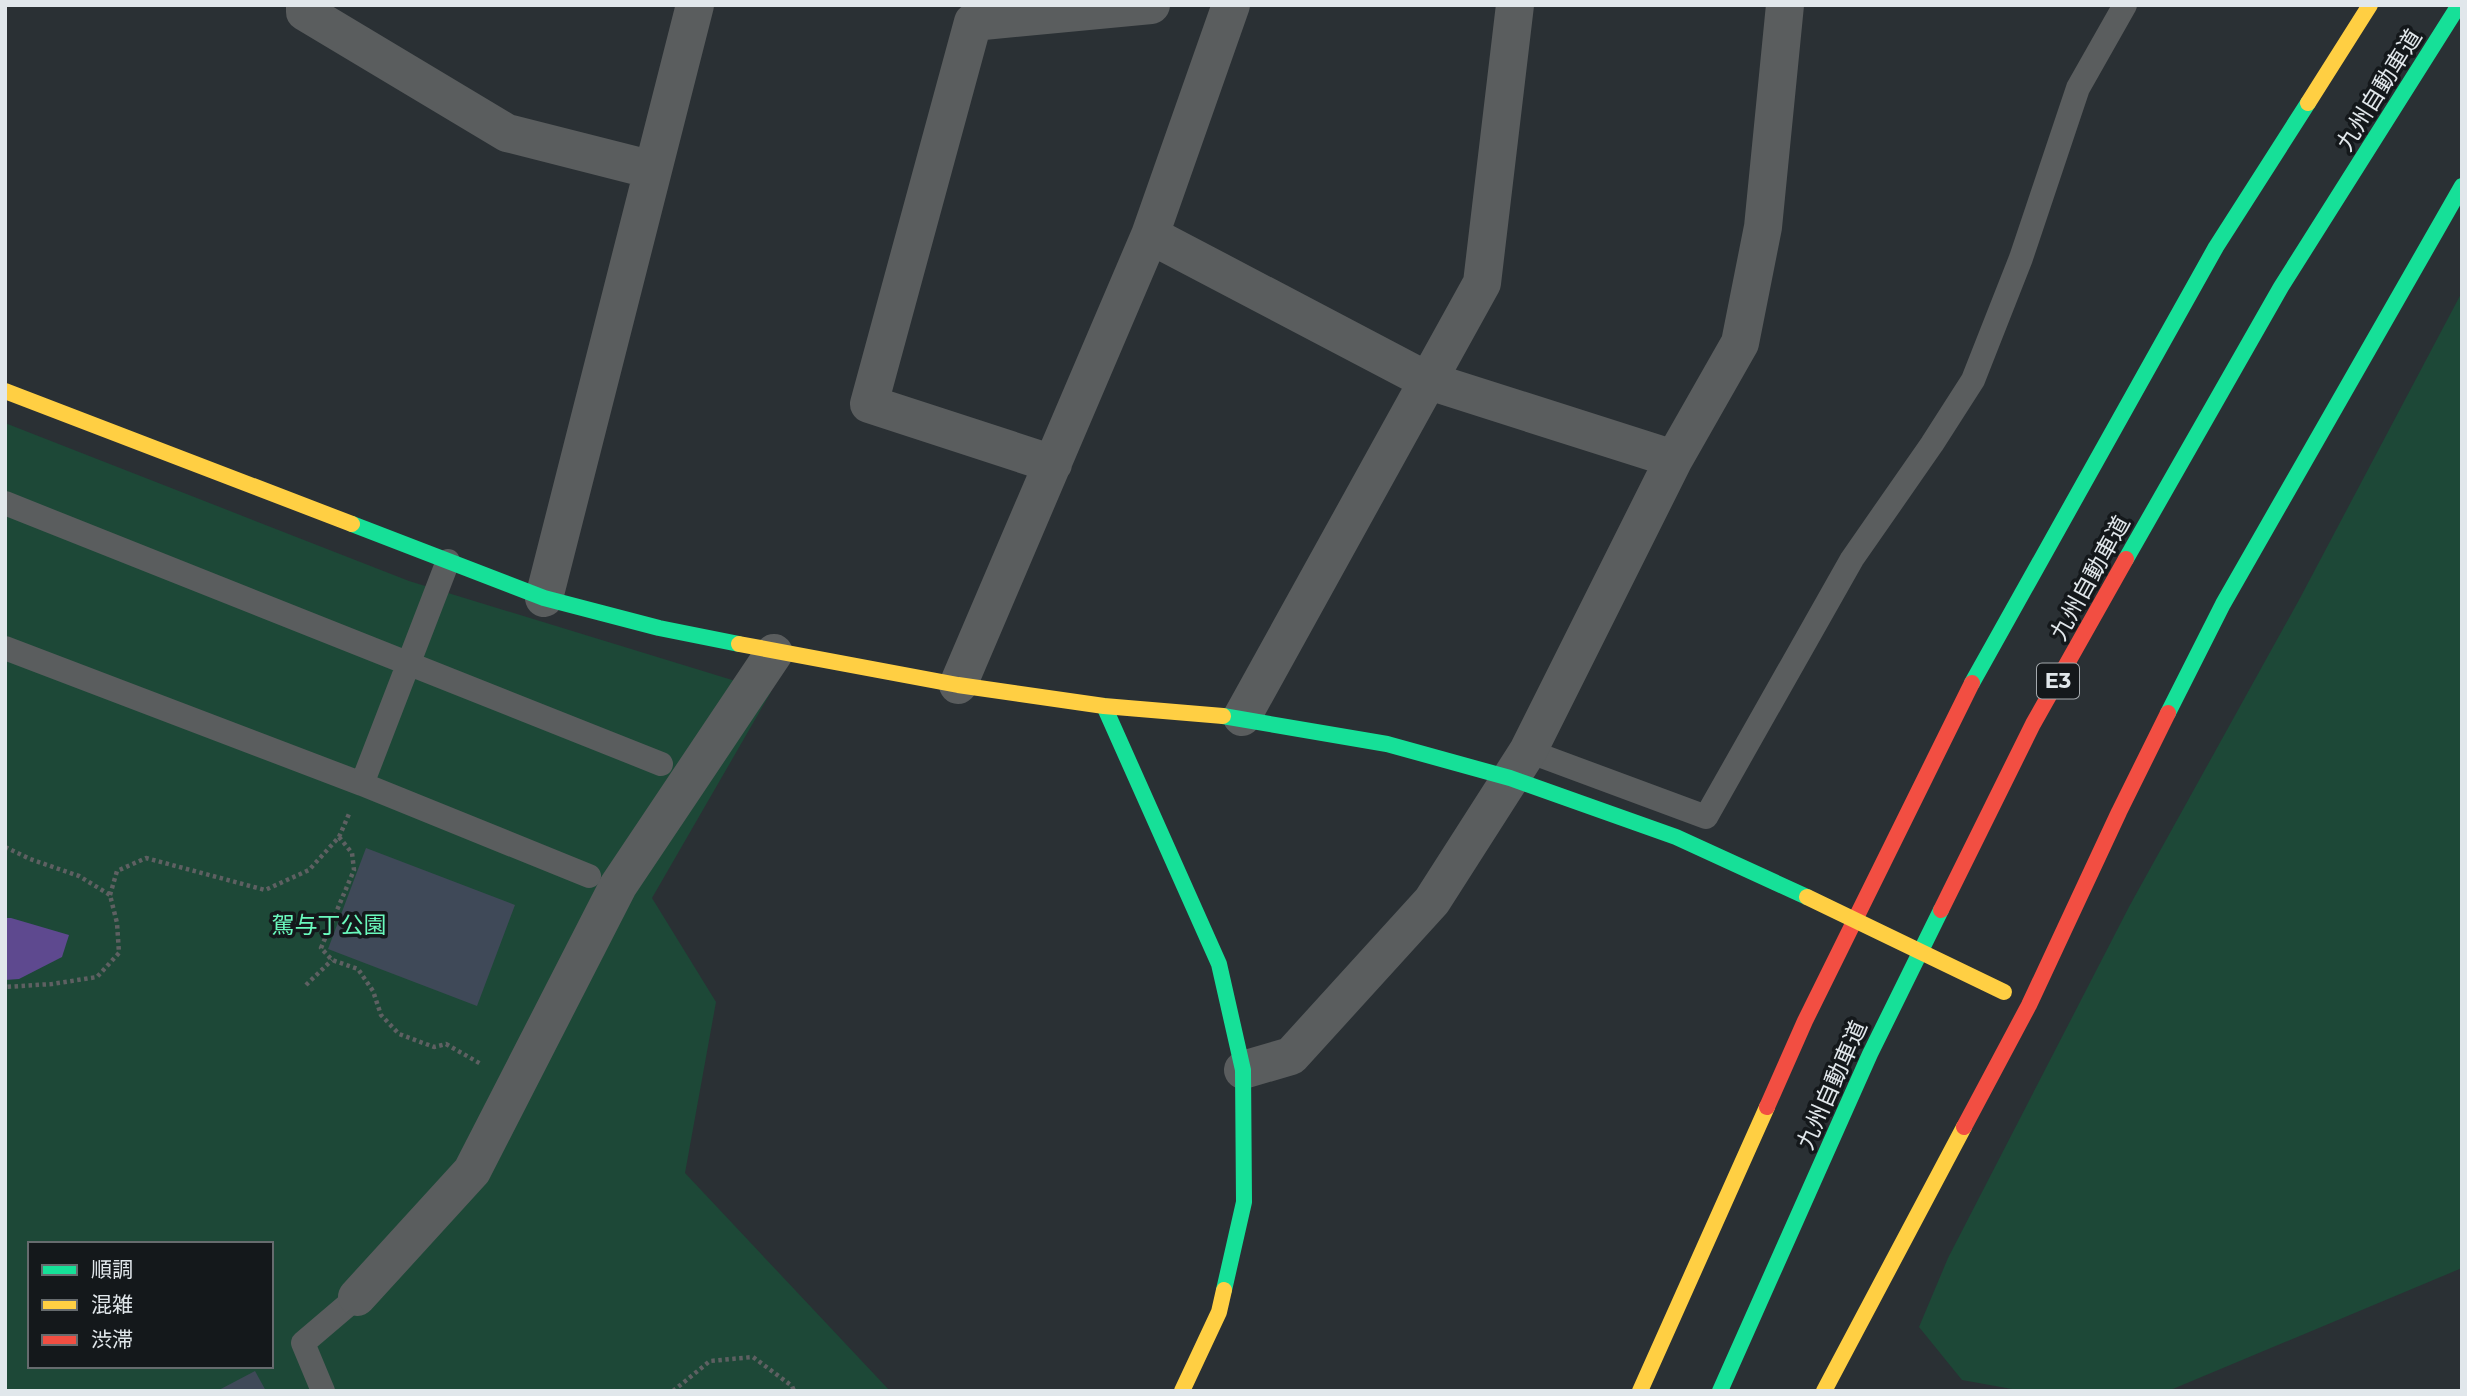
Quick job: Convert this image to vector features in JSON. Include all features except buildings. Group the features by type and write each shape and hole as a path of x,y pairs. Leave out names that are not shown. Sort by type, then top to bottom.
{"main road":[{"path":"1640,1391 1805,1021 1970,687 2216,247 2370,5"},
{"name":"九州自動車道","path":"1720,1391 1870,1054 2033,724 2281,287 2459,5"},
{"path":"1849,1387 1827,1386 2029,1005 2119,812 2223,604 2462,186"},
{"path":"5,391 544,598 659,628 774,653 958,685 1104,706 1242,717 1519,765 1807,897 2029,1005"},
{"path":"1104,706 1219,964 1243,1070 1244,1202 1219,1312 1182,1391"}],"street":[{"path":"304,5 305,12 508,132 653,170"},
{"path":"544,598 695,5"},
{"path":"1053,464 869,404 973,22 1151,5"},
{"path":"958,685 1150,235 1231,5"},
{"path":"1242,717 1482,283 1515,5"},
{"path":"1243,1070 1291,1056 1432,901 1519,765 1674,459 1740,343 1763,227 1785,5"},
{"path":"1150,235 1426,380 1674,459"},
{"path":"357,1297 472,1171 618,886 774,653"}],"lane":[{"path":"1519,765 1706,817 1852,559 1973,380 2021,258 2078,88 2125,5"},
{"path":"5,503 661,764"},
{"path":"362,784 448,561"},
{"path":"5,648 362,784 589,876"},
{"path":"323,1391 303,1343 357,1297"}],"path":[{"path":"5,987 52,984 97,976 119,953 117,923 110,895 117,871 146,858 265,890 309,870 339,837 352,853 354,870 321,948 332,960 358,969 373,991 381,1015 399,1034 434,1047 446,1044 500,1074 515,1087"},
{"path":"5,847 79,876 110,895"},
{"path":"306,985 332,960"},
{"path":"673,1391 710,1361 753,1357 792,1386 794,1391"}],"green space":[{"path":"2462,292 2462,1268 2168,1391 2023,1391 1962,1380 1919,1327 1948,1258 2130,905 2299,600"},
{"name":"駕与丁公園","path":"5,423 409,581 771,692 652,898 716,1002 685,1173 890,1391 5,1391"}],"shaded area":[{"path":"5,918 69,935 62,957 19,979 5,980"}],"traffic: fast":[{"path":"2126,559 2281,287 2459,5"},
{"path":"1972,683 2216,247 2308,103"},
{"path":"2168,713 2223,604 2462,186"},
{"path":"352,524 544,598 659,628 739,644"},
{"path":"1104,706 1219,964 1243,1070 1244,1202 1224,1290"},
{"path":"1223,716 1387,744 1510,778 1676,837 1807,897"},
{"path":"1720,1391 1870,1054 1941,910"}],"traffic: slow":[{"path":"2308,103 2370,5"},
{"path":"5,391 352,524"},
{"path":"739,644 958,685 1104,706 1223,716"},
{"path":"1807,897 2004,992"},
{"path":"1640,1391 1767,1107"},
{"path":"1824,1391 1964,1127"},
{"path":"1182,1391 1219,1312 1224,1290"}],"traffic: jam":[{"path":"1941,910 2033,724 2126,559"},
{"path":"1767,1107 1805,1021 1972,683"},
{"path":"1964,1127 2029,1005 2168,713"}]}
